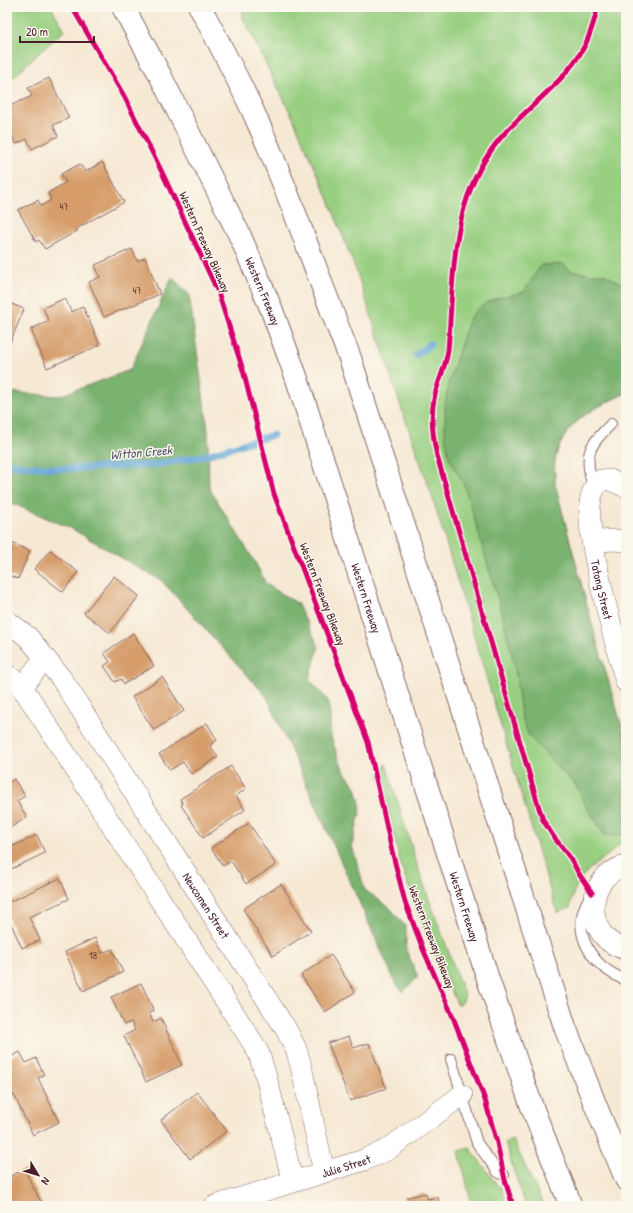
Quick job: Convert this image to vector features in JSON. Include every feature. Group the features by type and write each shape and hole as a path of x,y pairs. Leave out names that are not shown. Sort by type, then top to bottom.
{"highway":[{"name":"Western Freeway","path":"123,7 160,75 240,236 273,315 297,379 489,982 532,1107 571,1206"},
{"path":"200,7 256,117 296,216 321,287 350,358 565,1027 626,1179"}],"street":[{"path":"593,490 597,484 603,480 614,481 626,487"},
{"name":"Tatong Street","path":"593,490 590,500 593,542 602,592 626,682"},
{"path":"593,542 612,540 626,541"},
{"name":"Newcomen Street","path":"7,621 28,637 70,693 287,1031 296,1049 301,1066 324,1172"},
{"path":"45,658 14,681 253,1043 259,1054 267,1080 293,1182"},
{"path":"623,948 605,937 600,931 593,912 594,897 600,884 613,873 626,857"},
{"name":"Julie Street","path":"215,1206 364,1160 387,1150 462,1095"}],"lane":[{"path":"593,490 588,466 588,455 594,443 611,424"},
{"path":"613,873 592,893 584,906 581,917 581,926 587,946 593,957 600,965 612,974 626,980"},
{"path":"451,1059 477,1143 498,1172 504,1174"}],"green space":[{"path":"7,7 51,7 65,30 7,83"},
{"path":"244,7 626,7 626,393 582,417 573,425 566,434 555,459 555,484 591,621 626,741 626,837 618,847 585,874 579,882 570,908 557,913 432,496 357,273 329,200 292,116 242,16"},
{"path":"563,264 571,271 604,274 623,284 626,284 626,393 582,417 573,425 566,434 555,459 555,484 591,621 626,741 626,832 615,836 604,834 586,806 576,786 529,736 521,716 515,668 502,613 465,487 449,457 445,436 445,404 449,382 469,319 475,312 487,303 500,297 524,292 541,265"},
{"path":"172,277 189,294 208,430 209,488 255,562 266,584 297,603 319,647 309,679 329,702 331,737 343,770 356,787 361,808 352,846 365,890 390,908 406,927 406,950 418,977 403,992 396,984 267,697 162,581 72,529 7,501 7,392 59,396 130,370"},
{"path":"386,764 420,874 465,997 458,1006 421,921 401,866 380,775"},
{"path":"513,1140 544,1206 526,1206 505,1142"},
{"path":"470,1148 498,1186 501,1187 507,1206 472,1206 459,1151"}],"building":[{"path":"49,78 69,118 53,125 58,136 32,149 27,139 16,144 7,127 7,102 10,101 12,105 32,96 28,88"},
{"path":"102,162 124,202 76,229 77,231 45,249 39,240 36,242 18,210 38,200 41,206 51,200 48,193 66,182 61,174 80,164 85,172"},
{"path":"132,249 137,261 145,258 160,294 104,317 89,282 100,277 95,265"},
{"path":"65,298 71,312 83,307 100,345 47,368 31,329 49,321 43,308"},
{"path":"7,302 24,309 7,350"},
{"path":"7,541 30,551 18,579 7,575"},
{"path":"50,550 78,572 63,592 34,569"},
{"path":"114,576 139,596 110,633 84,613"},
{"path":"133,633 154,666 124,684 121,679 115,682 104,666 110,662 104,653"},
{"path":"162,677 184,711 154,730 132,697"},
{"path":"207,723 217,740 210,745 218,757 191,774 183,762 170,770 159,754"},
{"path":"231,766 246,789 236,796 245,810 203,838 181,805 183,804 180,799"},
{"path":"14,779 25,796 17,801 27,817 7,830 7,784"},
{"path":"249,823 276,865 246,884 231,861 223,866 211,848"},
{"path":"37,835 45,853 7,871 7,849"},
{"path":"60,878 69,899 29,917 40,940 22,948 7,915 7,903"},
{"path":"281,884 311,931 273,956 243,909"},
{"path":"95,938 102,953 112,949 123,972 83,991 65,952"},
{"path":"331,955 355,992 325,1012 301,975"},
{"path":"141,983 154,1011 149,1013 153,1022 161,1018 182,1065 146,1082 124,1036 135,1030 131,1022 124,1025 111,997"},
{"path":"349,1036 353,1048 369,1043 386,1088 350,1101 328,1043"},
{"path":"20,1052 26,1063 36,1058 44,1075 38,1078 59,1122 33,1135 14,1095 7,1098 7,1059"},
{"path":"197,1092 227,1131 190,1159 161,1120"},
{"path":"24,1169 43,1206 7,1206 7,1178"},
{"path":"426,1193 427,1199 438,1197 440,1206 404,1206 403,1203 408,1203 407,1197"}],"waterway":[{"name":"Witton Creek","path":"416,355 430,344"},
{"name":"Witton Creek","path":"7,463 23,466 67,469 154,465 203,456 273,435"}],"cycle path":[{"name":"Western Freeway Bikeway","path":"72,7 124,96 159,166 218,292 243,370 274,494 368,742 405,902 423,949 453,1017 485,1100 513,1206"},
{"path":"592,893 571,859 553,836 543,820 437,456 432,421 434,399 448,350 456,248 460,223 467,199 477,175 490,152 512,125 563,76 574,62 589,37 598,7"}]}
